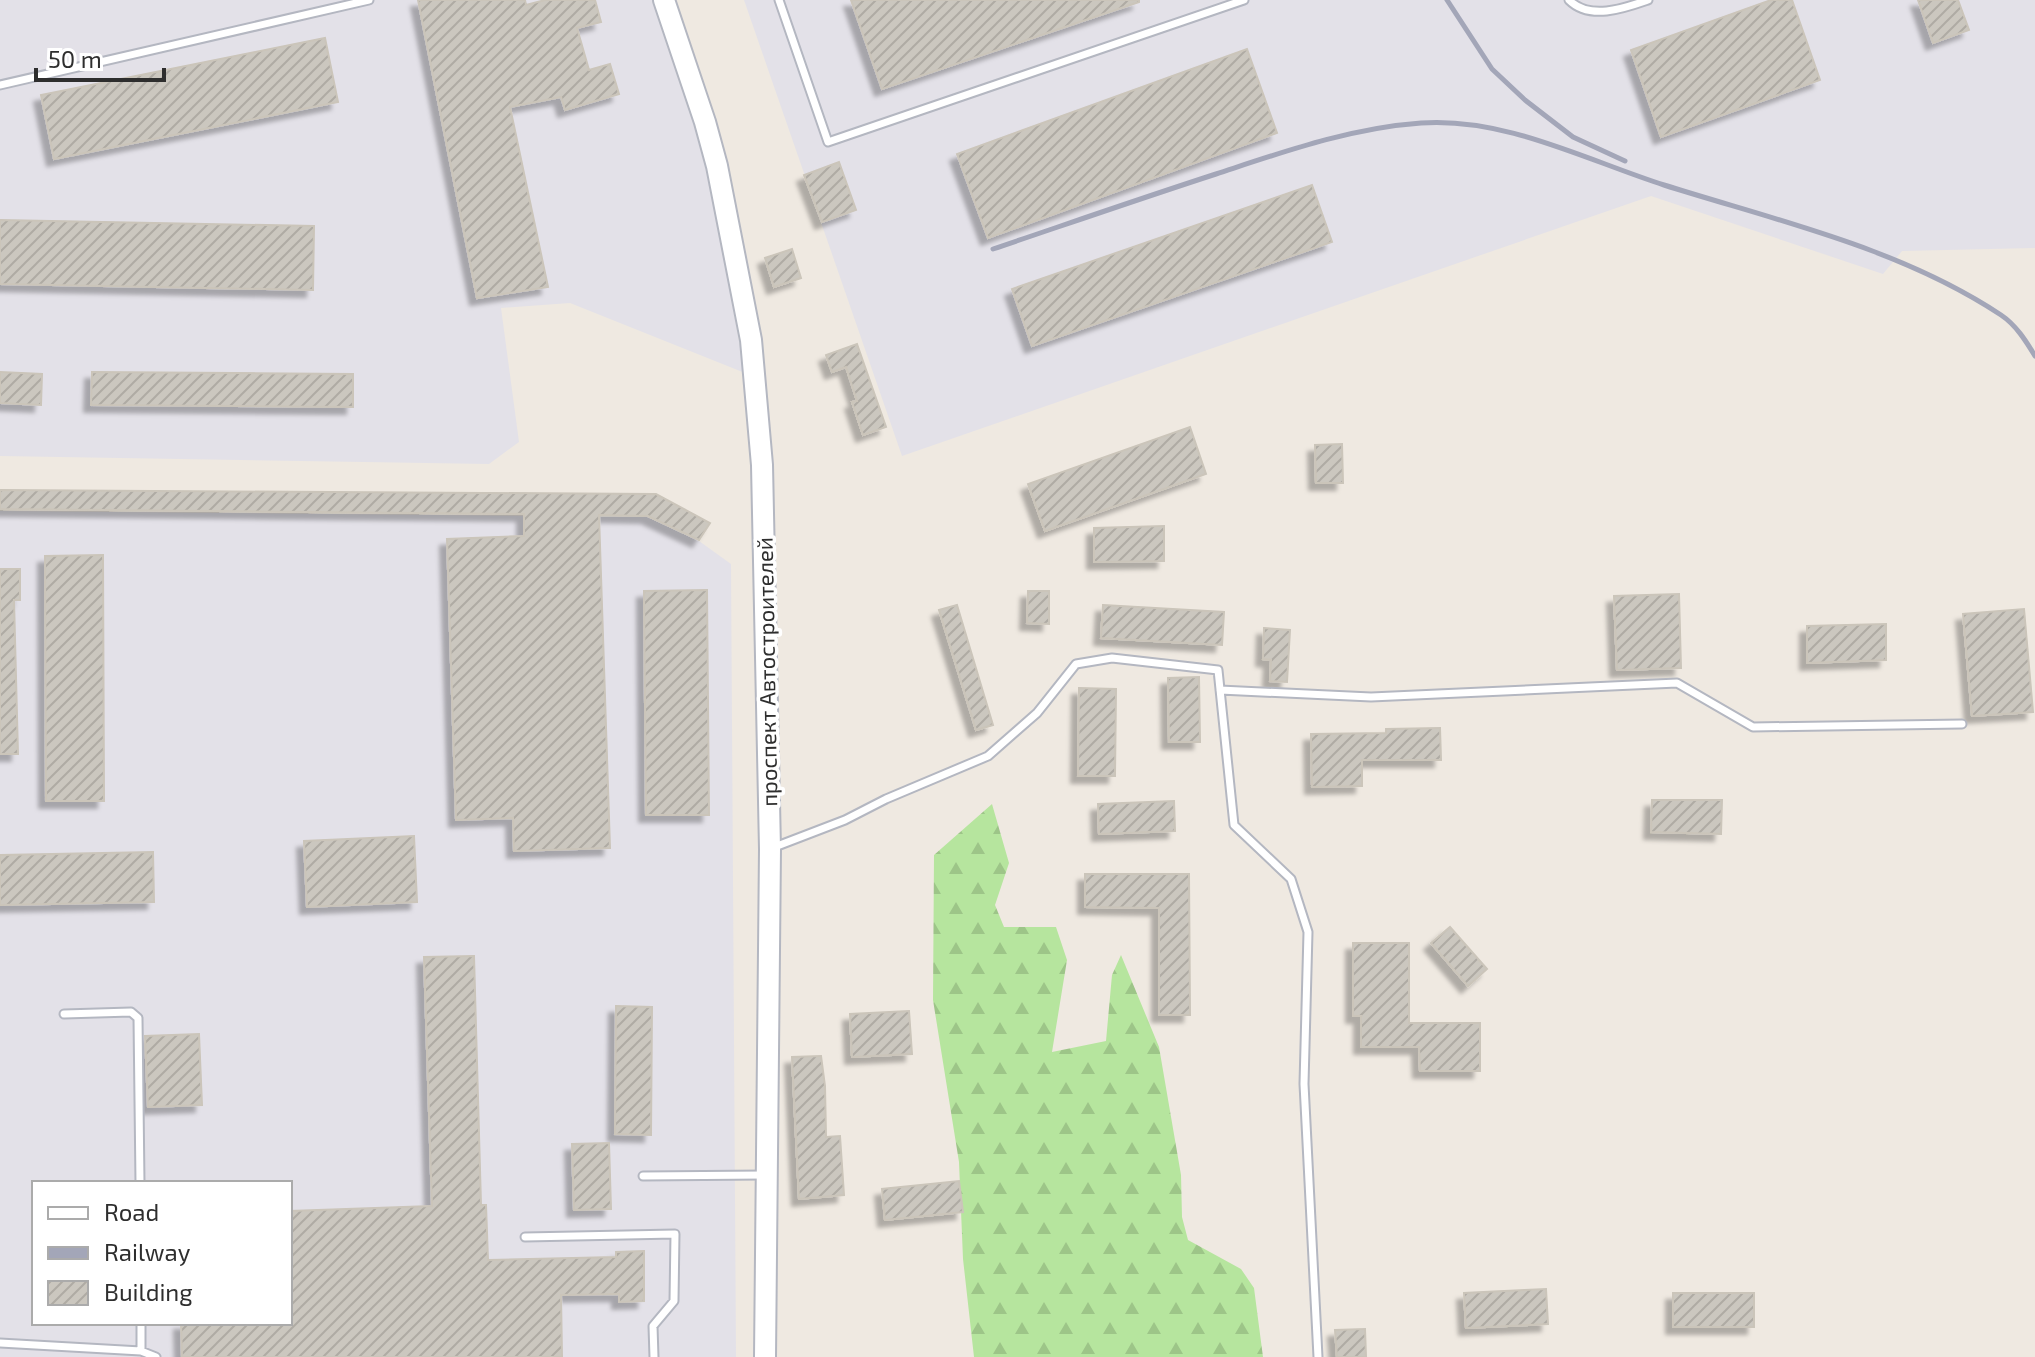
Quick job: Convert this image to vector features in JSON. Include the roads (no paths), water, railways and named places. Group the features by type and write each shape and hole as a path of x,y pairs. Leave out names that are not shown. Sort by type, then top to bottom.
{"main road":[{"name":"проспект Автостроителей","path":"664,0 717,166 751,340 762,465 770,849 765,1357"}],"lane":[{"path":"0,85 369,0"},
{"path":"779,0 828,142 1244,0"},
{"path":"1569,0 1575,6 1614,12 1648,0"},
{"path":"770,849 845,820 886,799 988,756 1037,713 1076,664 1112,658 1218,670 1234,825 1291,879 1308,932 1304,1084 1318,1357"},
{"path":"1220,690 1371,697 1677,683 1753,727 1962,724"},
{"path":"64,1014 131,1012 138,1018 140,1181"},
{"path":"643,1176 767,1175"},
{"path":"525,1237 675,1234 674,1301 653,1326 654,1357"},
{"path":"141,1325 141,1351"},
{"path":"0,1343 141,1351 156,1357"}],"railway":[{"path":"1447,0 1492,69 1525,100 1573,137 1625,161"},
{"path":"993,249 1317,142 1395,126 1452,123 1514,133 1545,142 1664,185 1794,224 1880,254 1922,271 2001,315 2016,328 2035,356"}]}
